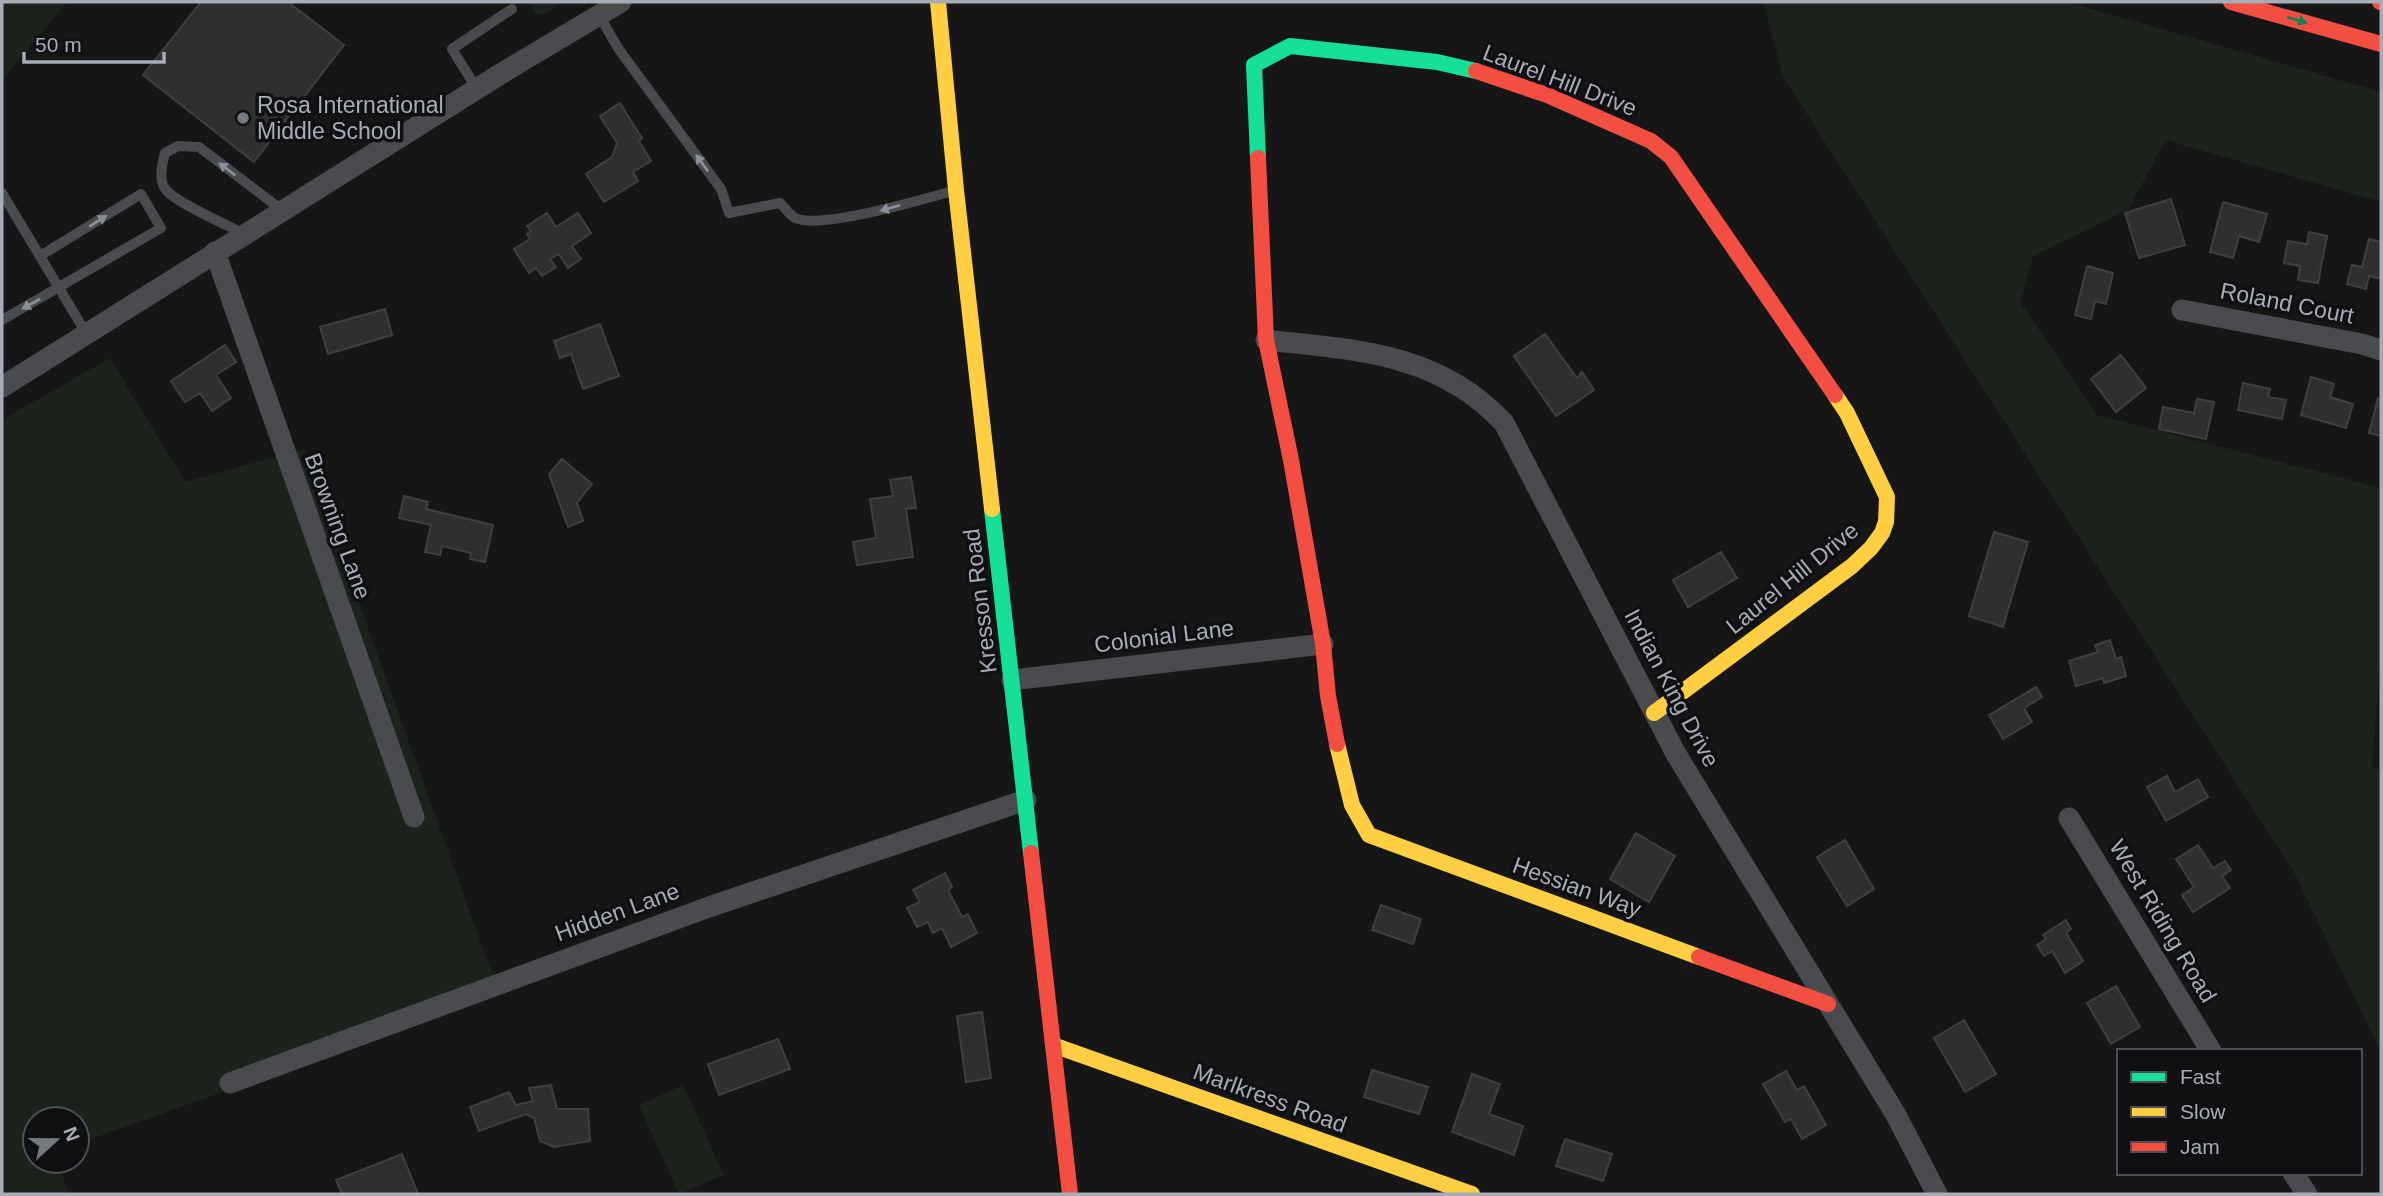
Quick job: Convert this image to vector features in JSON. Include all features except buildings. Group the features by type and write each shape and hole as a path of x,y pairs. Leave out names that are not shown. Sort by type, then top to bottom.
{"main road":[{"name":"Kresson Road","path":"939,2 956,190 1070,1194"},
{"path":"2231,2 2381,44"},
{"name":"Laurel Hill Drive","path":"1344,779 1328,696 1323,644 1292,460 1266,340 1254,65 1290,46 1437,62 1476,71 1547,95 1651,141 1671,157 1847,413 1886,497 1886,522 1877,541 1852,566 1654,713"},
{"name":"Hessian Way","path":"1344,779 1352,805 1369,835 1828,1003"},
{"name":"Marlkress Road","path":"1052,1045 1472,1194"}],"street":[{"path":"2,387 282,210 621,2"},
{"name":"Browning Lane","path":"215,252 414,817"},
{"name":"Roland Court","path":"2182,310 2381,350"},
{"name":"Indian King Drive","path":"1266,340 1394,357 1434,372 1485,402 1504,423 1676,754 1896,1115 1937,1194"},
{"name":"Colonial Lane","path":"1012,680 1323,644"},
{"name":"Hidden Lane","path":"230,1083 709,907 1026,800"},
{"name":"West Riding Road","path":"2069,818 2210,1049"},
{"path":"2294,1175 2307,1194"}],"lane":[{"path":"477,89 452,49 512,9"},
{"path":"598,14 618,48 721,189 729,213 780,203 795,218 815,221 876,212 956,190"},
{"path":"244,234 179,200 166,190 160,173 165,153 178,146 199,147 282,210"},
{"path":"2,193 86,333"},
{"path":"2,320 161,229 141,194 40,256"}],"shaded area":[{"path":"2,2 67,2 2,80"},
{"path":"529,2 563,2 538,17"},
{"path":"1763,2 2067,2 2381,92 2381,202 2165,140 2129,209 2033,256 2020,302 2097,415 2381,488 2381,653 2372,766 2381,771 2381,1052 2295,874 1783,77"},
{"path":"110,358 185,482 304,449 496,985 284,1070 91,1139 91,1105 21,1105 21,1175 62,1175 69,1194 2,1194 2,420"},
{"path":"683,1085 724,1175 679,1194 639,1105"}],"traffic: fast":[{"path":"1258,158 1254,65 1290,46 1437,62 1476,71"},
{"path":"992,509 1031,853"}],"traffic: slow":[{"path":"938,2 992,509"},
{"path":"1654,713 1852,566 1882,533 1886,522 1887,497 1847,413 1835,395"},
{"path":"1337,744 1352,805 1369,835 1699,957"},
{"path":"1053,1045 1472,1194"}],"traffic: jam":[{"path":"2231,2 2381,44"},
{"path":"1476,71 1547,95 1651,141 1671,157 1835,395"},
{"path":"1258,158 1266,340 1291,460 1323,644 1328,696 1337,744"},
{"path":"1031,853 1070,1194"},
{"path":"1699,957 1828,1004"}],"place":[{"name":"Rosa International Middle School","path":"243,118"}]}
